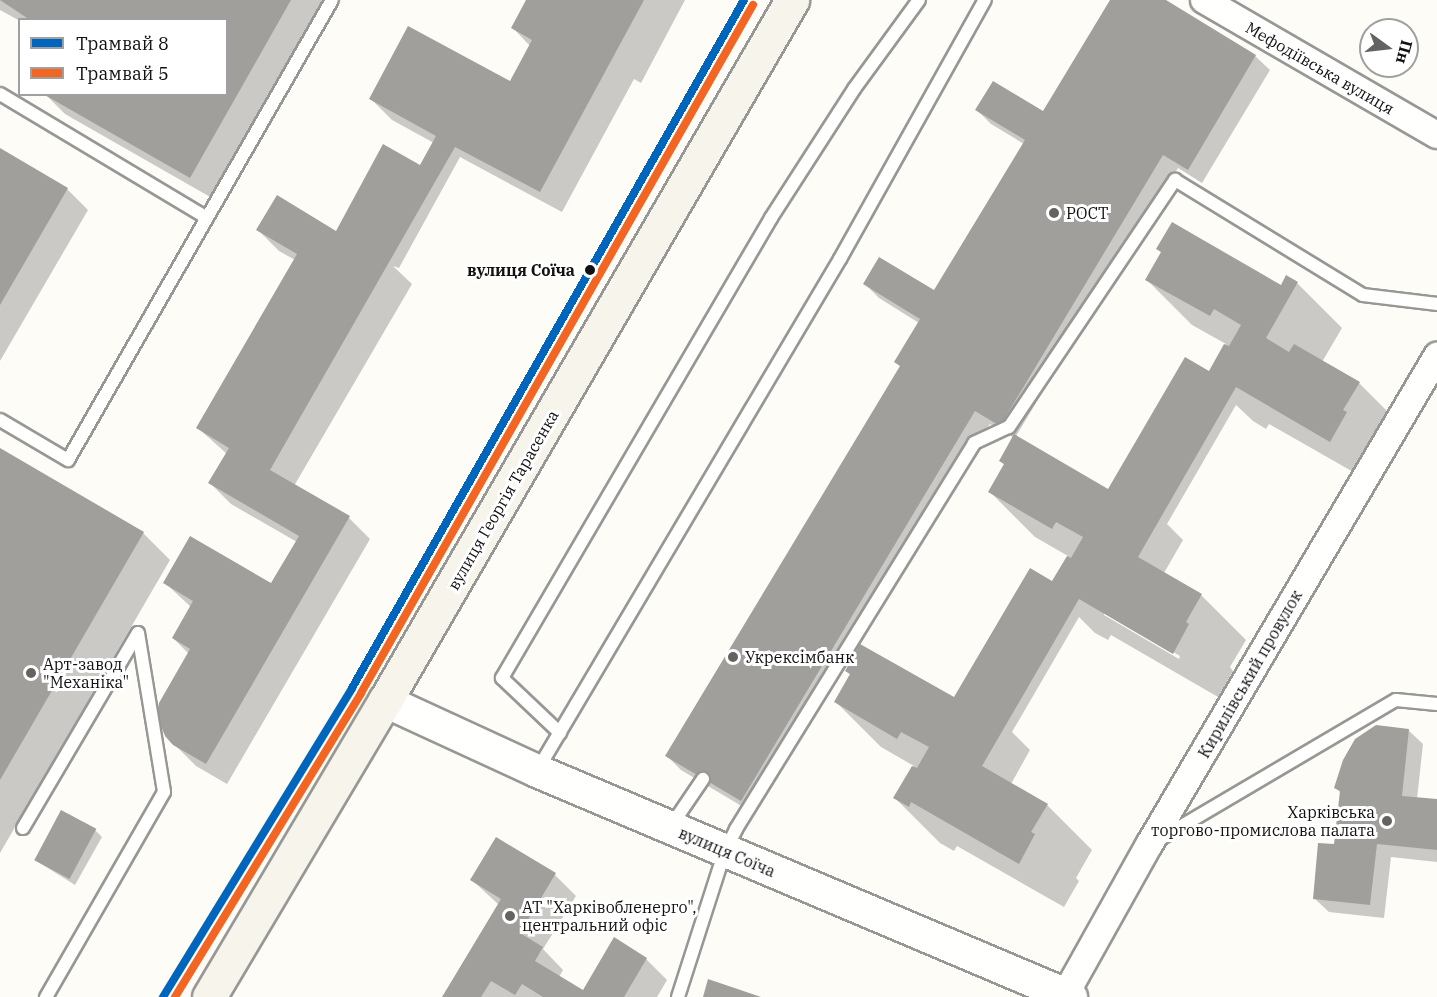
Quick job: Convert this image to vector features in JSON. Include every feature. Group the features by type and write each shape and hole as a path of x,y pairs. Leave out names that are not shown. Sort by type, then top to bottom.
{"main road":[{"name":"вулиця Георгія Тарасенка","path":"210,997 386,701 792,0"}],"street":[{"name":"Мефодіївська вулиця","path":"1204,0 1437,135"},
{"name":"Кирилівський провулок","path":"1068,996 1149,845 1437,356"},
{"name":"вулиця Соїча","path":"386,701 537,771 1068,996"}],"lane":[{"path":"0,420 68,460 332,0"},
{"path":"560,733 501,678 771,218 850,94 919,0"},
{"path":"537,771 840,259 985,0"},
{"path":"0,93 207,218"},
{"path":"678,997 725,851 736,829 974,443 1009,427 1175,180 1363,295 1437,304"},
{"path":"23,828 138,633 164,792 46,997"},
{"path":"1149,845 1396,700 1437,704"},
{"path":"670,827 703,778"}],"building":[{"path":"0,0 291,0 190,178 46,96 228,96 228,18 27,18"},
{"path":"526,0 644,0 540,192 455,147 270,470 350,516 206,764 173,745 165,736 157,716 159,703 190,649 172,638 193,601 163,583 190,536 271,583 299,536 208,483 229,448 196,428 297,254 256,230 277,195 336,231 383,144 420,165 436,136 369,99 408,26 510,81 532,40 511,28"},
{"path":"1110,0 1166,0 1256,55 1188,170 1163,155 1000,426 975,411 741,801 665,756 900,366 894,362 920,319 863,284 879,257 934,290 1025,140 975,110 993,81 1043,111"},
{"path":"0,148 68,188 0,305"},
{"path":"1172,222 1281,285 1286,275 1298,282 1266,338 1289,352 1294,344 1360,382 1343,410 1347,412 1330,442 1236,387 1138,557 1202,594 1186,622 1189,624 1173,654 1079,599 982,766 1048,804 1031,832 1035,834 1019,864 911,802 909,807 893,798 912,766 917,768 929,747 901,732 897,739 834,702 850,674 845,671 860,644 954,697 1030,568 1052,581 1067,556 1071,558 1083,537 1056,522 1052,529 988,492 1004,464 999,461 1014,434 1108,489 1185,357 1209,371 1224,344 1229,346 1241,325 1214,309 1210,316 1145,280 1161,252 1156,249"},
{"name":"Арт-завод \"Механіка\"","path":"0,448 144,532 0,780"},
{"name":"Харківська торгово-промислова палата","path":"1376,725 1409,729 1402,796 1437,799 1437,850 1377,844 1370,905 1313,899 1318,843 1334,844 1340,791 1334,788 1343,760 1355,739"},
{"path":"61,810 96,829 70,879 34,860"},
{"name":"АТ \"Харківобленерго\", центральний офіс","path":"496,837 556,873 520,933 543,947 535,961 583,990 614,937 647,958 624,997 543,997 522,984 515,995 491,981 481,997 442,997 501,899 470,880"},
{"path":"708,979 761,997 703,997"}],"tram line":[{"name":"8","path":"163,997 352,688 744,0"},
{"name":"5","path":"175,997 361,693 753,5"}],"place":[{"name":"РОСТ","path":"1054,213"},
{"name":"вулиця Соїча","path":"590,270"},
{"name":"Укрексімбанк","path":"733,657"},
{"name":"Арт-завод \"Механіка\"","path":"31,673"},
{"name":"Харківська торгово-промислова палата","path":"1387,821"},
{"name":"АТ \"Харківобленерго\", центральний офіс","path":"510,916"}]}
